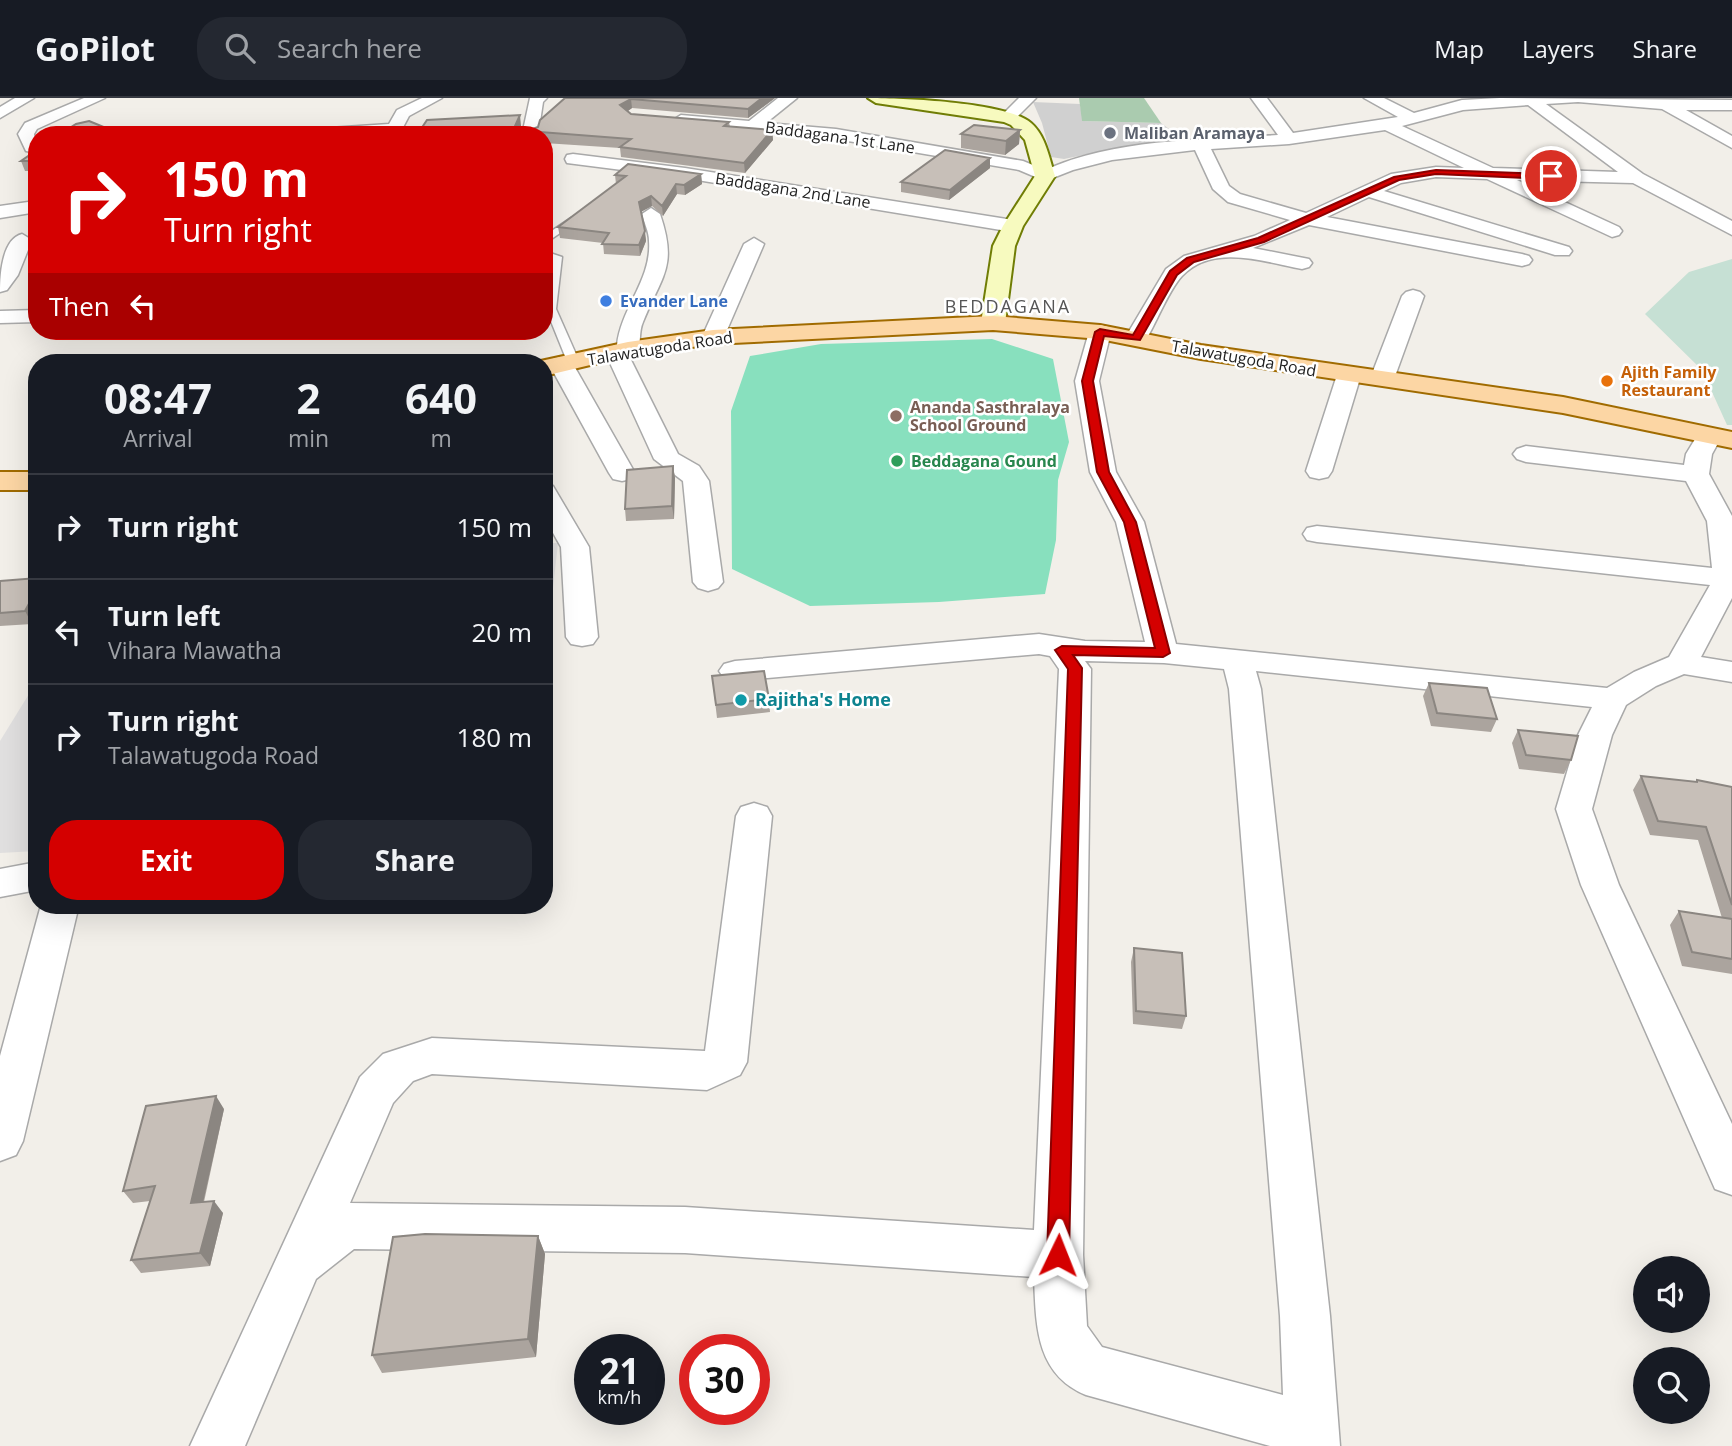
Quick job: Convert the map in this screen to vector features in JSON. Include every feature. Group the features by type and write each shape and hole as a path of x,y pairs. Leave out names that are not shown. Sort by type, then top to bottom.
{"main road":[{"name":"Talawatugoda Road","path":"560,364 622,350 713,337 993,323 1100,332 1201,352 1563,405 1721,438"},
{"path":"0,481 28,481"}],"street":[{"path":"0,113 26,98"},
{"path":"30,126 97,98"},
{"path":"395,126 403,113 434,98"},
{"path":"532,126 539,98"},
{"path":"754,125 775,106 789,98"},
{"path":"876,98 905,100 1008,117 1023,122 1033,135 1045,176"},
{"path":"1008,117 1028,98"},
{"path":"1258,98 1289,139"},
{"path":"1372,98 1411,118"},
{"path":"993,323 1004,246 1013,226 1045,176 1067,166 1112,155 1289,139 1387,125 1462,105 1574,98"},
{"path":"1581,98 1670,105 1732,114"},
{"path":"1532,100 1637,178 1732,229"},
{"path":"1670,105 1732,105"},
{"path":"1670,105 1732,143"},
{"name":"Baddagana 1st Lane","path":"659,118 836,134 1010,164 1045,176"},
{"path":"1387,125 1485,174 1612,231"},
{"path":"1201,145 1227,193 1253,205 1308,219 1522,261"},
{"name":"Baddagana 2nd Lane","path":"573,159 685,173 1013,226"},
{"path":"1136,338 1173,273 1191,260 1261,240 1397,178 1415,174 1485,174 1637,178"},
{"path":"1370,192 1562,251"},
{"path":"0,212 28,208"},
{"path":"651,214 659,240 657,269 630,326 622,350 667,459 690,472 696,481 708,582"},
{"path":"0,286 8,275 22,240"},
{"path":"713,337 754,244"},
{"path":"1227,249 1302,263"},
{"path":"1382,379 1413,296"},
{"path":"0,317 28,316"},
{"path":"1100,332 1087,381 1103,472 1130,522 1163,653"},
{"path":"560,364 622,473"},
{"path":"1319,471 1349,375"},
{"path":"1681,664 1728,567 1721,521 1696,474 1699,454 1721,438"},
{"path":"1527,454 1696,474"},
{"path":"553,508 575,547 582,637"},
{"path":"1317,534 1728,567"},
{"path":"735,671 1039,644 1062,650 1163,653 1613,699"},
{"path":"1062,650 1075,668 1058,1255 1062,1335 1086,1369 1312,1438 1304,1302 1245,689 1238,662"},
{"path":"1732,672 1681,664 1645,678 1613,699 1595,735 1574,809 1600,885 1732,1174"},
{"path":"217,1446 376,1091 398,1068 432,1056 688,1071 707,1071 724,1062 754,817"},
{"path":"0,883 28,878"},
{"path":"0,1141 58,914"},
{"path":"299,1262 346,1226 685,1230 1058,1255"}],"lane":[{"path":"553,235 574,220"},
{"path":"553,256 557,257 553,292"},
{"path":"553,321 560,364"}],"shaded area":[{"name":"Maliban Aramaya","path":"1033,102 1080,104 1083,121 1161,123 1188,143 1117,148 1064,159 1051,157"},
{"path":"553,543 558,543 553,588"},
{"path":"28,696 28,851 0,853 0,741"}],"green space":[{"path":"1079,98 1144,98 1161,123 1082,121"},
{"path":"1732,259 1732,425 1727,425 1702,370 1645,314 1689,272"},
{"name":"Beddagana Gound","path":"992,339 1053,359 1069,442 1058,480 1056,540 1045,594 939,602 810,606 732,569 731,411 750,356 821,344"}],"building":[{"path":"565,98 762,98 748,109 631,99 620,105 631,114 729,122 724,126 772,130 744,163 620,147 631,139 553,133 553,126 538,126 540,120"},
{"path":"520,115 515,126 423,126 427,120"},
{"path":"89,121 101,126 73,126"},
{"path":"974,125 1020,130 1006,141 961,134"},
{"path":"945,150 990,158 950,190 901,182"},
{"path":"628,164 701,174 684,185 676,184 662,206 651,196 639,202 645,231 639,245 602,244 609,233 558,227 626,176 615,175"},
{"path":"673,466 672,506 625,509 627,470"},
{"path":"28,579 28,606 25,611 0,613 0,581"},
{"path":"764,671 769,699 716,705 712,676"},
{"path":"1429,683 1487,688 1497,719 1437,713"},
{"path":"1518,730 1578,736 1571,760 1526,755"},
{"path":"1641,776 1697,780 1732,787 1732,905 1706,827 1658,821"},
{"path":"1679,911 1732,919 1732,959 1692,952"},
{"path":"1134,948 1182,953 1186,1016 1136,1011"},
{"path":"216,1096 191,1203 214,1201 200,1253 131,1260 155,1186 123,1191 146,1106"},
{"path":"425,1234 538,1236 528,1339 372,1355 393,1237"}],"place":[{"name":"Maliban Aramaya","path":"1110,133"},
{"name":"Evander Lane","path":"606,301"},
{"name":"Ajith Family Restaurant","path":"1607,381"},
{"name":"Ananda Sasthralaya School Ground","path":"896,416"},
{"name":"Beddagana Gound","path":"897,461"},
{"name":"Rajitha's Home","path":"741,700"}],"district":[{"name":"BEDDAGANA","path":"1008,307"}],"route":[{"path":"1058,1255 1075,668 1062,650 1163,653 1130,522 1103,472 1087,381 1100,332 1136,338 1173,273 1191,260 1261,240 1397,178 1436,172 1551,176"}]}
